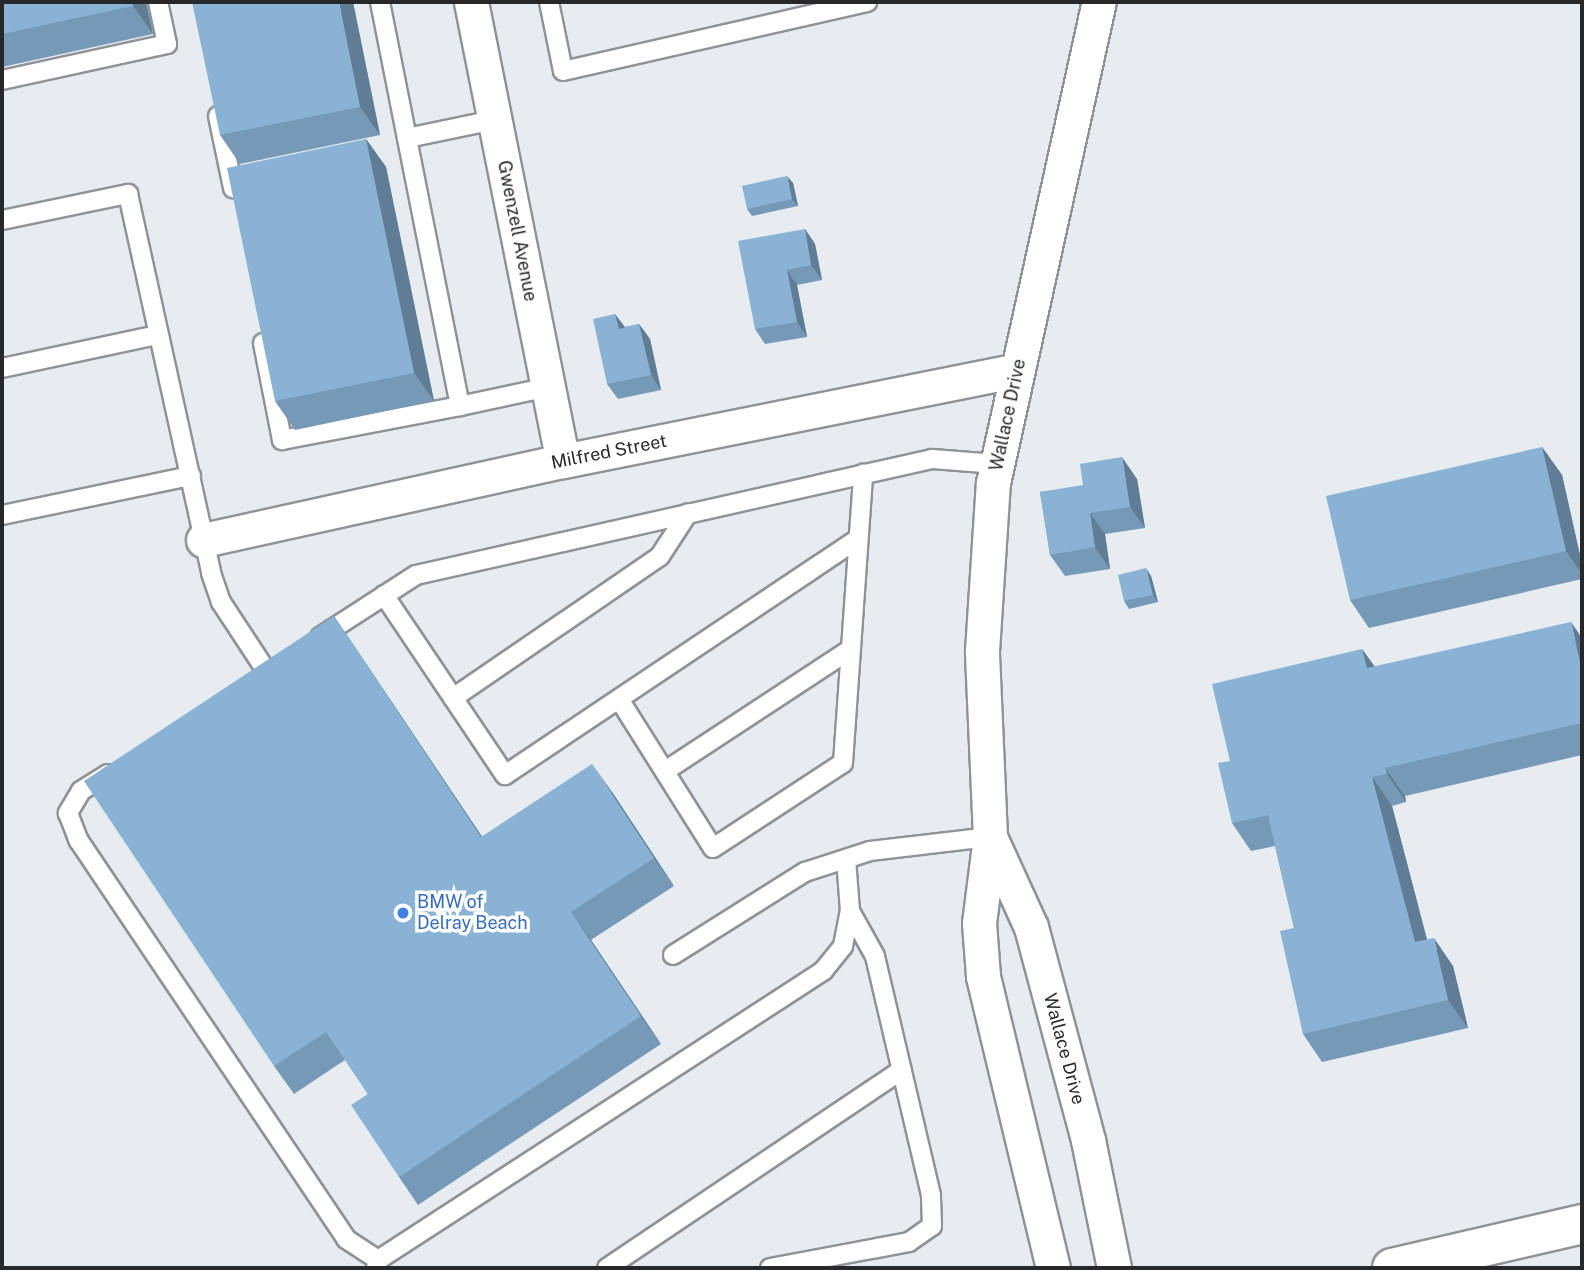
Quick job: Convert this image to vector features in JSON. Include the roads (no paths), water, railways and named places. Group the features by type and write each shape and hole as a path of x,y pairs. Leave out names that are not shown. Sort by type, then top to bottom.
{"main road":[{"path":"1392,1268 1582,1224"}],"street":[{"name":"Gwenzell Avenue","path":"471,2 563,461"},
{"name":"Wallace Drive","path":"1053,1268 983,976 979,923 990,837 982,651 997,464 1099,2"},
{"name":"Milfred Street","path":"203,540 563,461 1017,370"},
{"name":"Wallace Drive","path":"990,837 1031,927 1088,1140 1114,1268"}],"lane":[{"path":"2,80 167,44 158,2"},
{"path":"380,2 460,406"},
{"path":"549,2 563,71 867,2"},
{"path":"215,97 236,207"},
{"path":"407,138 495,120"},
{"path":"2,220 128,194 203,540 221,602 267,672"},
{"path":"261,330 282,440 549,387"},
{"path":"2,368 157,335"},
{"path":"302,649 416,575 932,458 997,464"},
{"path":"619,699 713,848 844,763 863,474"},
{"path":"2,515 191,476"},
{"path":"453,698 660,556 688,513"},
{"path":"384,595 505,775 857,539"},
{"path":"665,771 851,649"},
{"path":"127,761 81,791 68,813 79,841 346,1239 377,1264 823,971 843,946 850,911 846,859"},
{"path":"673,955 805,872 870,852 990,837"},
{"path":"770,1268 909,1242 932,1226 931,1195 876,956 850,911"},
{"path":"607,1268 902,1070"}],"place":[{"name":"BMW of Delray Beach","path":"403,913"}]}
